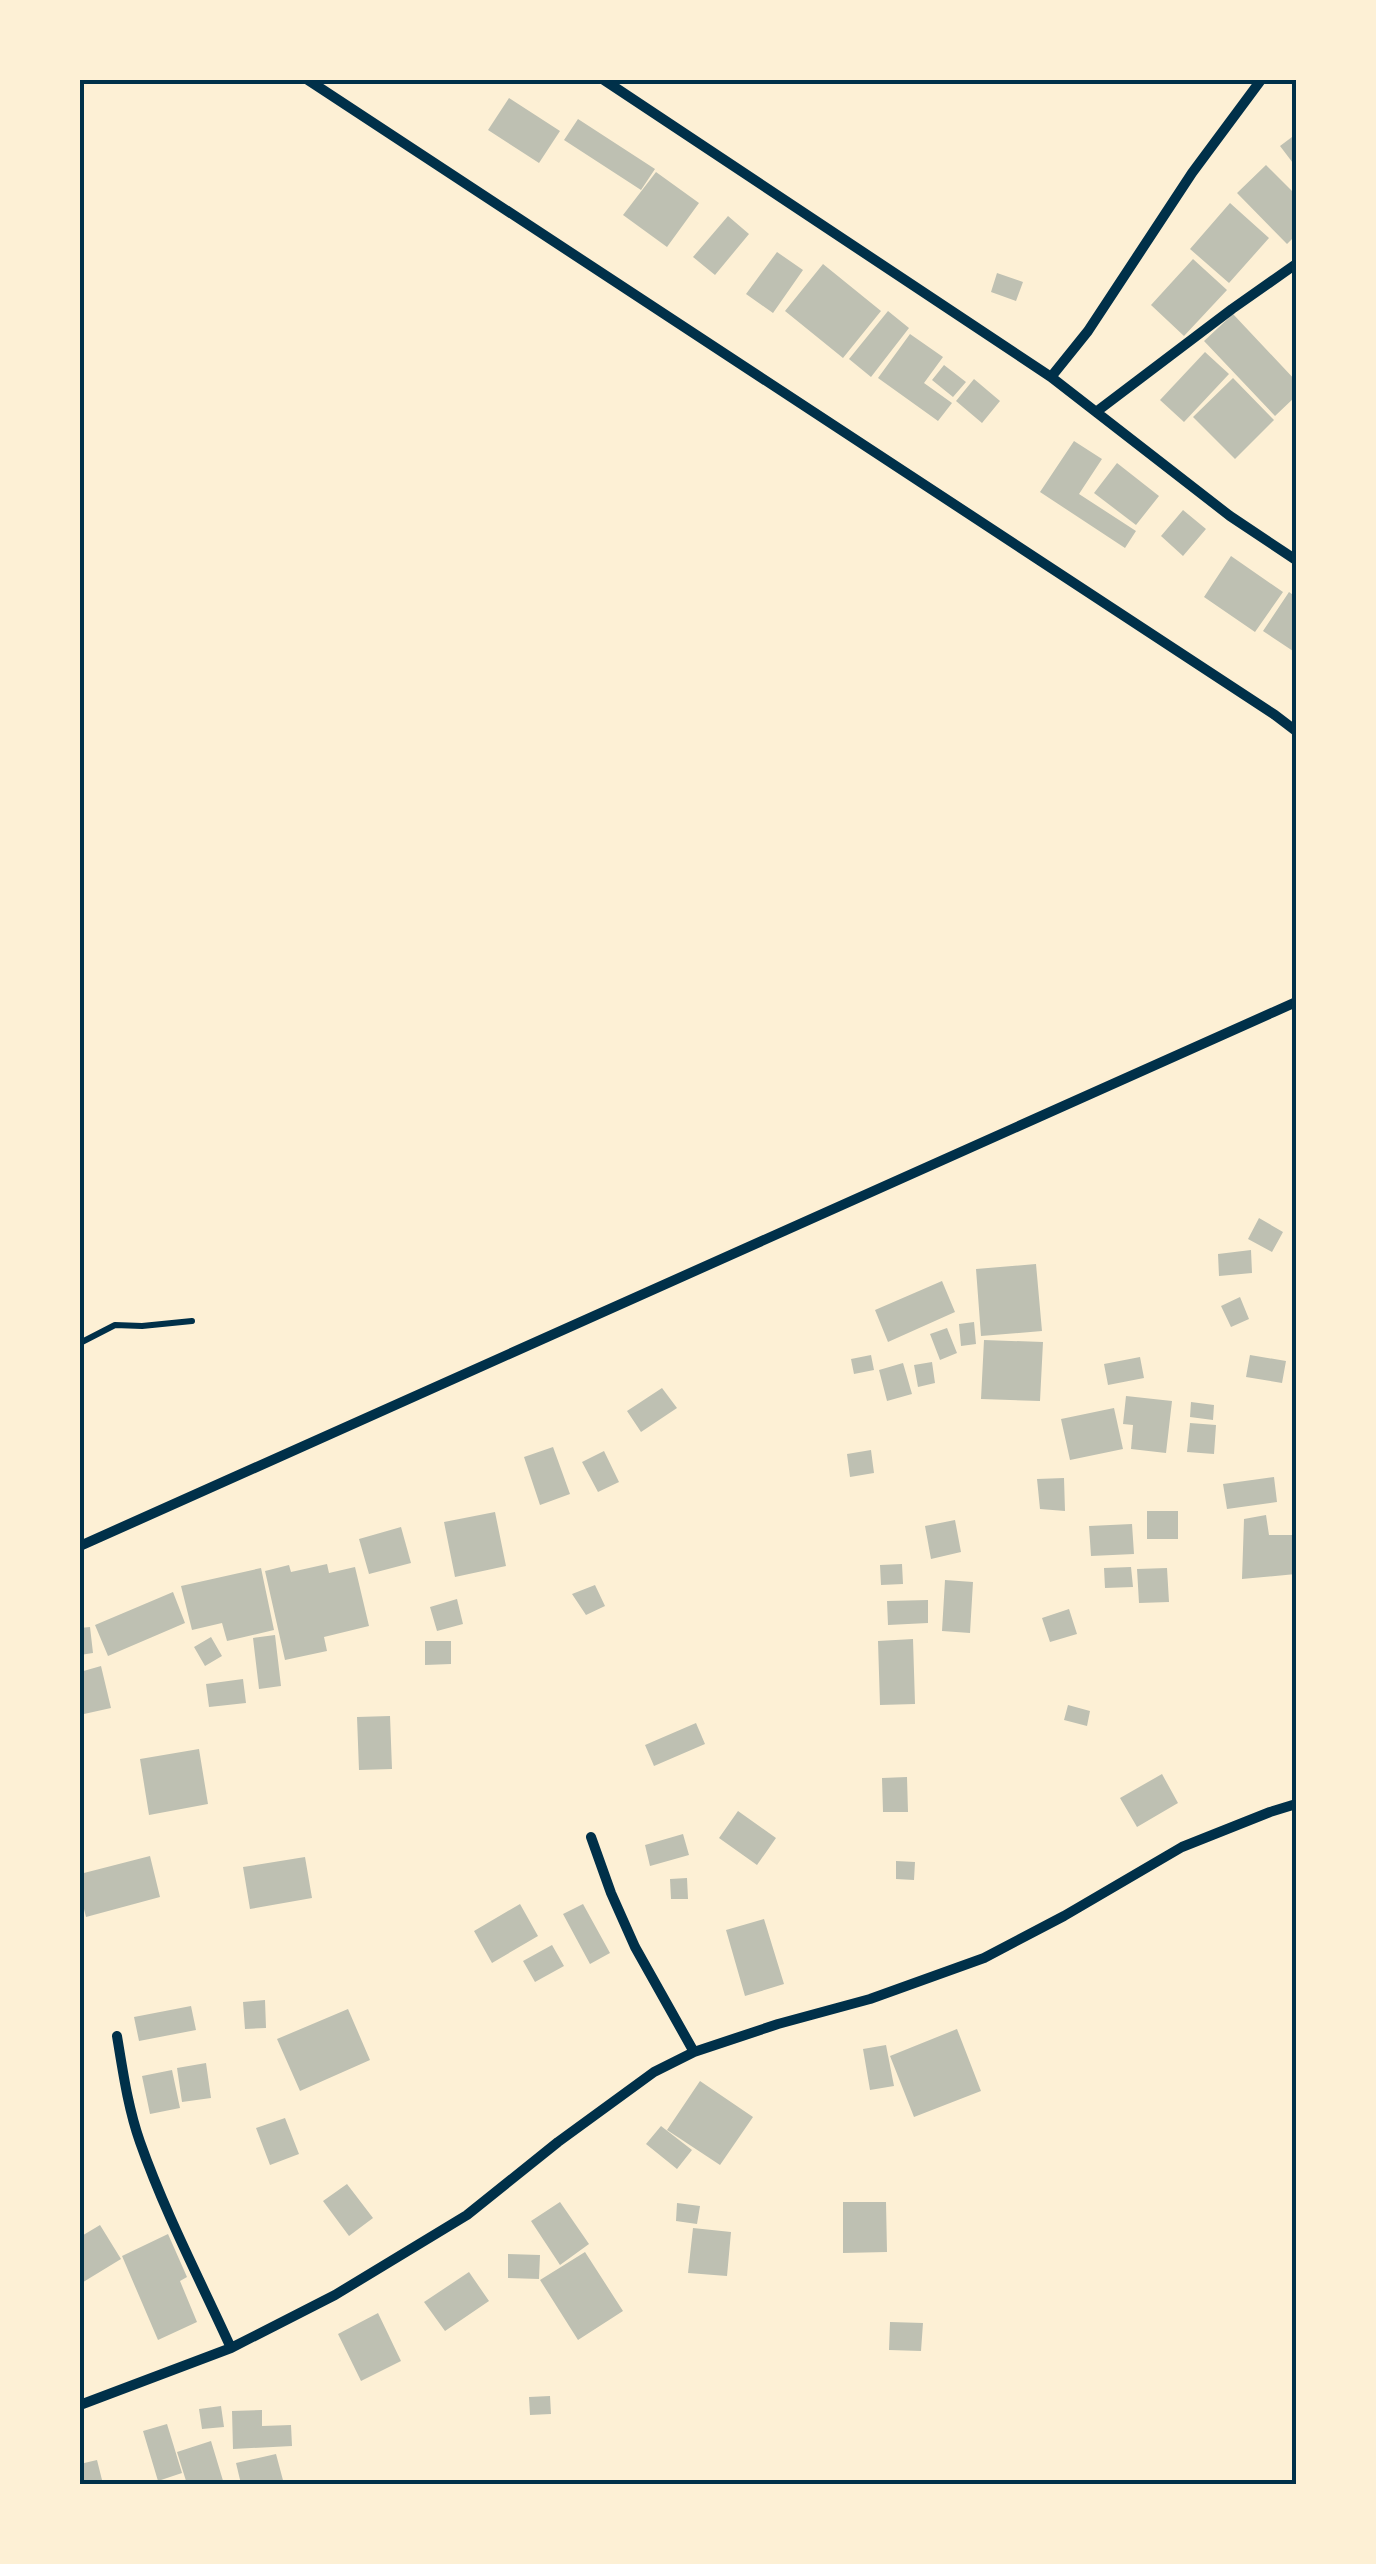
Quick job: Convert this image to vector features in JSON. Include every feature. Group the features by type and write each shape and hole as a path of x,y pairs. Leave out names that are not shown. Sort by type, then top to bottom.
{"street":[{"path":"308,80 1296,731"},
{"path":"604,80 1050,377 1230,516 1296,560"},
{"path":"1050,377 1088,331 1192,173 1262,80"},
{"path":"1096,412 1296,264"},
{"path":"80,1546 1296,1002"},
{"path":"80,2405 231,2348 335,2296 468,2215 558,2142 654,2072 694,2052 870,1999 984,1958 1182,1847 1296,1804"},
{"path":"591,1836 634,1946 694,2052"},
{"path":"117,2036 139,2141 231,2348"}],"path":[{"path":"80,1343 115,1325 192,1321"}],"building":[{"path":"509,98 560,131 539,163 488,130"},
{"path":"578,119 655,169 641,190 564,140"},
{"path":"1296,134 1296,167 1280,146"},
{"path":"1266,165 1296,195 1296,235 1287,244 1237,193"},
{"path":"656,172 699,203 667,247 623,215"},
{"path":"1230,203 1269,238 1229,283 1190,249"},
{"path":"728,216 749,234 715,275 693,257"},
{"path":"777,252 803,270 773,313 746,294"},
{"path":"1193,259 1227,290 1184,336 1151,305"},
{"path":"823,264 881,311 843,358 785,311"},
{"path":"997,273 1023,282 1016,301 991,292"},
{"path":"888,311 909,328 871,377 849,359"},
{"path":"1233,314 1296,381 1296,396 1275,416 1204,341"},
{"path":"910,334 943,357 924,383 952,403 938,421 878,378"},
{"path":"1205,352 1229,374 1184,422 1160,400"},
{"path":"944,365 966,382 953,397 932,380"},
{"path":"1233,378 1274,420 1235,459 1193,417"},
{"path":"974,379 1000,401 982,423 956,401"},
{"path":"1074,441 1102,459 1079,494 1136,531 1125,548 1040,492"},
{"path":"1117,463 1159,496 1136,525 1094,493"},
{"path":"1183,510 1206,529 1183,556 1161,536"},
{"path":"1231,556 1283,592 1255,632 1204,597"},
{"path":"1289,592 1296,597 1296,653 1263,631"},
{"path":"1259,1218 1283,1232 1272,1252 1248,1239"},
{"path":"1251,1250 1252,1273 1219,1276 1218,1254"},
{"path":"1036,1264 1042,1331 981,1336 976,1269"},
{"path":"942,1281 955,1312 888,1342 875,1310"},
{"path":"1240,1297 1249,1319 1231,1327 1221,1306"},
{"path":"974,1322 976,1344 961,1346 959,1324"},
{"path":"947,1328 957,1353 940,1360 930,1334"},
{"path":"984,1340 1043,1342 1040,1401 981,1399"},
{"path":"871,1355 874,1370 854,1374 851,1359"},
{"path":"1250,1355 1286,1361 1282,1383 1246,1377"},
{"path":"1140,1357 1144,1378 1108,1385 1104,1364"},
{"path":"932,1362 935,1383 918,1387 914,1365"},
{"path":"903,1363 912,1394 887,1401 879,1370"},
{"path":"662,1388 677,1408 641,1432 627,1411"},
{"path":"1126,1396 1172,1401 1166,1453 1131,1449 1133,1425 1123,1424"},
{"path":"1191,1402 1214,1405 1213,1420 1190,1417"},
{"path":"1114,1408 1123,1449 1070,1460 1061,1419"},
{"path":"1190,1423 1216,1425 1214,1454 1187,1452"},
{"path":"553,1447 570,1494 540,1505 524,1457"},
{"path":"871,1450 874,1473 850,1477 847,1454"},
{"path":"604,1451 619,1482 598,1492 582,1462"},
{"path":"1274,1477 1277,1502 1227,1509 1223,1484"},
{"path":"1064,1478 1065,1511 1040,1509 1037,1479"},
{"path":"1147,1511 1178,1511 1178,1539 1147,1539"},
{"path":"495,1512 506,1566 455,1577 444,1522"},
{"path":"1266,1515 1269,1535 1296,1535 1296,1574 1242,1579 1244,1519"},
{"path":"955,1520 961,1552 931,1559 925,1526"},
{"path":"1132,1524 1134,1554 1091,1556 1089,1526"},
{"path":"401,1527 411,1563 369,1574 359,1539"},
{"path":"327,1564 329,1573 355,1567 369,1626 324,1637 327,1651 285,1660 265,1571 289,1565 291,1572"},
{"path":"902,1564 903,1584 881,1585 880,1565"},
{"path":"1131,1567 1133,1587 1105,1588 1104,1568"},
{"path":"261,1568 274,1630 227,1641 222,1623 192,1630 181,1586"},
{"path":"1167,1568 1169,1602 1139,1603 1137,1569"},
{"path":"945,1580 973,1582 970,1633 942,1631"},
{"path":"595,1585 605,1606 586,1615 572,1594"},
{"path":"173,1592 185,1623 108,1656 95,1625"},
{"path":"457,1599 463,1624 437,1631 430,1607"},
{"path":"928,1600 928,1623 888,1625 887,1601"},
{"path":"1069,1609 1077,1634 1050,1642 1042,1618"},
{"path":"90,1627 93,1653 80,1655 80,1628"},
{"path":"275,1635 281,1686 259,1689 253,1638"},
{"path":"211,1637 222,1656 205,1666 194,1647"},
{"path":"913,1639 915,1704 880,1705 878,1641"},
{"path":"425,1641 451,1641 451,1664 425,1665"},
{"path":"101,1666 111,1708 84,1714 80,1672"},
{"path":"243,1679 246,1703 209,1707 206,1684"},
{"path":"1068,1705 1090,1711 1087,1726 1064,1720"},
{"path":"390,1716 392,1769 359,1770 357,1717"},
{"path":"696,1723 705,1744 654,1766 645,1745"},
{"path":"199,1749 208,1804 149,1815 140,1759"},
{"path":"1162,1774 1178,1803 1137,1827 1120,1798"},
{"path":"907,1777 908,1812 883,1812 882,1778"},
{"path":"738,1811 776,1838 757,1865 719,1838"},
{"path":"683,1834 689,1855 650,1866 645,1845"},
{"path":"150,1856 160,1897 86,1917 80,1874"},
{"path":"305,1857 312,1898 250,1909 243,1867"},
{"path":"896,1861 915,1862 914,1880 896,1879"},
{"path":"687,1878 688,1899 671,1899 670,1879"},
{"path":"520,1904 538,1936 492,1963 474,1931"},
{"path":"583,1904 610,1953 590,1964 563,1914"},
{"path":"764,1919 784,1984 745,1996 726,1930"},
{"path":"552,1945 564,1966 535,1982 523,1961"},
{"path":"265,2000 266,2028 245,2029 243,2002"},
{"path":"191,2006 196,2030 139,2041 134,2017"},
{"path":"348,2009 370,2060 300,2091 277,2039"},
{"path":"957,2029 981,2091 914,2117 890,2056"},
{"path":"886,2045 894,2086 870,2090 863,2049"},
{"path":"206,2063 211,2098 182,2102 177,2068"},
{"path":"172,2070 180,2108 150,2114 142,2076"},
{"path":"700,2081 753,2117 720,2165 667,2130"},
{"path":"285,2118 299,2154 270,2165 256,2128"},
{"path":"661,2126 692,2150 677,2169 646,2144"},
{"path":"347,2184 373,2218 349,2236 323,2201"},
{"path":"560,2202 589,2244 560,2265 531,2221"},
{"path":"843,2202 886,2202 887,2252 843,2253"},
{"path":"677,2203 700,2206 697,2224 676,2221"},
{"path":"100,2225 121,2259 80,2284 80,2237"},
{"path":"693,2228 731,2232 727,2276 688,2273"},
{"path":"168,2234 187,2277 180,2281 197,2322 158,2340 122,2256"},
{"path":"585,2252 623,2311 578,2340 540,2280"},
{"path":"508,2254 540,2255 539,2279 508,2278"},
{"path":"469,2272 489,2301 445,2331 424,2302"},
{"path":"378,2313 401,2361 361,2381 338,2334"},
{"path":"890,2322 923,2323 921,2351 889,2350"},
{"path":"550,2396 551,2414 530,2415 529,2397"},
{"path":"221,2406 224,2427 202,2429 199,2409"},
{"path":"262,2410 262,2426 291,2425 292,2446 233,2449 232,2411"},
{"path":"167,2424 182,2473 158,2481 143,2431"},
{"path":"211,2441 224,2484 187,2484 177,2452"},
{"path":"276,2454 284,2484 241,2484 236,2463"},
{"path":"97,2460 103,2484 80,2484 80,2464"}]}
